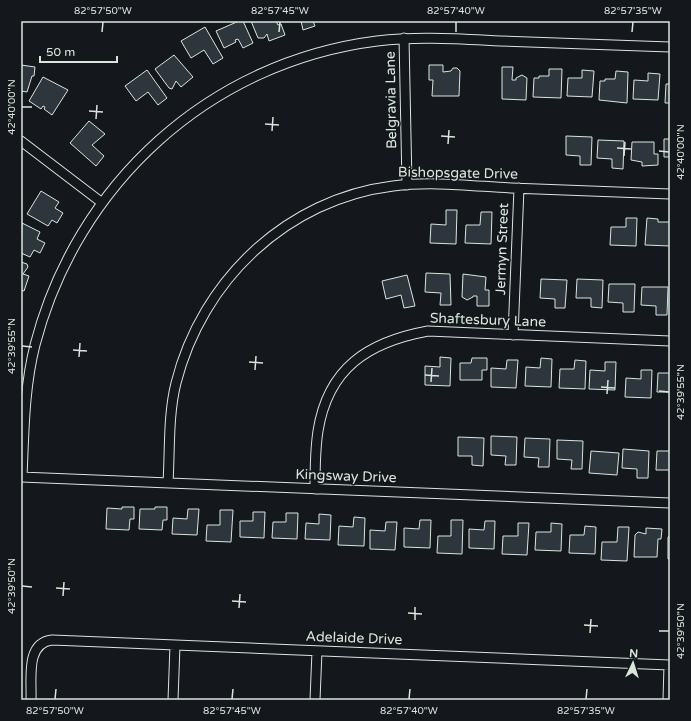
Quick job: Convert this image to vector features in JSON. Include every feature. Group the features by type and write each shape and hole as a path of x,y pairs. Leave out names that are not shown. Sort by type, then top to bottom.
{"street":[{"path":"22,477 26,404 30,370 40,329 53,290 64,265 77,240 101,202 160,138 212,99 273,67 314,54 376,41 420,37 670,47"},
{"name":"Belgravia Lane","path":"404,38 407,185"},
{"path":"21,141 101,202"},
{"name":"Bishopsgate Drive","path":"168,483 172,410 178,376 196,328 209,304 225,282 252,252 274,233 297,218 347,196 373,190 407,185 434,184 670,194"},
{"name":"Jermyn Street","path":"513,335 519,188"},
{"name":"Shaftesbury Lane","path":"315,489 318,432 325,403 338,376 359,357 378,345 404,336 428,331 670,341"},
{"name":"Kingsway Drive","path":"22,477 670,503"},
{"name":"Adelaide Drive","path":"32,700 33,658 35,649 46,640 670,665"},
{"path":"173,700 176,645"},
{"path":"315,700 316,651"},
{"path":"668,700 670,665"}],"building":[{"path":"239,21 243,21 253,43 243,48 238,39 235,40 236,42 224,48 216,31"},
{"path":"251,21 276,21 278,25 281,24 285,35 269,41 267,34 264,38 258,38"},
{"path":"301,21 313,21 315,26 303,30"},
{"path":"205,27 223,58 213,64 204,50 191,58 181,41"},
{"path":"174,55 193,77 181,87 176,81 172,89 169,88 155,69"},
{"path":"21,65 35,67 34,76 32,76 27,92 21,91"},
{"path":"429,65 443,65 443,72 451,71 453,68 457,68 460,71 459,96 432,96 433,80 429,80"},
{"path":"502,67 513,67 512,80 516,80 516,78 522,75 527,78 526,100 502,99"},
{"path":"549,69 562,69 561,98 533,97 534,78 539,78 539,76 549,76"},
{"path":"147,70 167,98 158,105 148,92 136,101 125,86"},
{"path":"582,70 594,71 592,97 567,96 568,78 582,78"},
{"path":"616,71 628,72 627,103 599,100 600,81 605,81 605,79 615,79"},
{"path":"648,73 660,74 658,100 633,99 634,80 648,81"},
{"path":"43,77 68,90 52,115 44,109 45,107 43,106 41,109 29,101"},
{"path":"666,84 670,84 670,103 665,103"},
{"path":"89,121 105,134 92,145 104,156 96,166 70,143"},
{"path":"566,136 592,137 591,165 580,165 580,156 566,155"},
{"path":"664,139 670,139 670,159 669,157 664,157"},
{"path":"598,140 624,141 623,169 612,168 612,159 597,158"},
{"path":"632,142 654,142 654,154 658,154 658,165 642,166 642,162 631,160"},
{"path":"41,191 59,202 55,208 63,213 57,223 52,220 48,226 27,214"},
{"path":"446,210 457,210 456,244 430,243 431,224 446,225"},
{"path":"481,212 492,212 491,244 465,243 466,225 480,225"},
{"path":"626,218 637,218 636,246 610,245 611,227 626,227"},
{"path":"647,218 658,219 658,222 670,222 670,246 645,245"},
{"path":"22,223 40,232 37,239 45,243 40,253 34,250 30,257 21,253"},
{"path":"21,262 27,264 28,267 23,274 29,276 24,291 21,290"},
{"path":"426,273 450,274 451,305 440,305 441,293 425,292"},
{"path":"463,274 486,277 485,290 489,290 489,306 477,306 477,296 473,296 467,300 462,297"},
{"path":"407,275 415,306 404,308 401,295 386,299 382,281"},
{"path":"541,279 567,280 565,308 555,308 555,299 540,298"},
{"path":"577,279 603,280 602,308 591,307 591,298 576,298"},
{"path":"609,284 635,284 634,312 623,312 623,303 608,302"},
{"path":"642,287 668,287 667,315 656,315 656,306 641,305"},
{"path":"440,357 451,358 450,386 425,385 425,366 440,367"},
{"path":"472,358 487,358 487,370 482,370 482,380 460,380 460,363 471,363"},
{"path":"541,358 552,359 551,387 525,386 526,367 540,368"},
{"path":"507,360 518,360 516,388 491,387 491,368 506,369"},
{"path":"575,360 586,361 585,389 559,388 560,369 574,369"},
{"path":"605,362 616,362 615,390 589,389 590,370 605,371"},
{"path":"641,370 652,370 651,398 625,397 626,378 641,379"},
{"path":"658,373 670,373 670,392 657,392"},
{"path":"491,436 517,437 516,465 505,465 506,456 491,455"},
{"path":"458,437 484,438 483,466 472,465 472,456 458,456"},
{"path":"525,438 550,439 549,467 538,467 539,458 524,457"},
{"path":"557,440 583,441 582,469 571,469 572,460 557,459"},
{"path":"623,449 649,451 648,478 637,478 637,469 622,468"},
{"path":"591,451 619,453 617,475 589,473"},
{"path":"657,451 670,451 670,470 656,470"},
{"path":"122,507 134,507 134,519 130,519 129,530 106,529 107,508 122,509"},
{"path":"155,507 167,507 167,520 163,520 162,530 139,529 140,509 155,509"},
{"path":"188,509 199,509 197,535 172,534 173,518 187,519"},
{"path":"220,510 233,510 231,542 206,541 207,525 220,525"},
{"path":"253,512 265,512 264,538 240,537 240,521 253,521"},
{"path":"286,513 298,513 297,539 272,538 273,522 286,522"},
{"path":"319,514 331,515 330,540 305,539 306,523 319,524"},
{"path":"354,517 365,518 364,546 338,545 339,526 353,527"},
{"path":"420,520 431,520 430,548 404,547 404,528 419,529"},
{"path":"451,520 463,520 462,554 437,553 438,536 451,536"},
{"path":"485,521 495,521 494,549 469,548 469,529 484,530"},
{"path":"386,522 397,522 395,550 370,549 370,530 385,531"},
{"path":"518,523 529,523 527,555 502,554 503,536 518,536"},
{"path":"551,523 562,524 561,551 535,550 536,532 551,532"},
{"path":"585,526 596,527 595,554 569,553 570,535 584,535"},
{"path":"618,527 629,527 627,561 601,560 602,542 617,542"},
{"path":"646,528 662,529 661,539 658,539 657,557 634,557 635,535 638,532 646,534"},
{"path":"670,535 670,559 668,559 668,537"}]}
